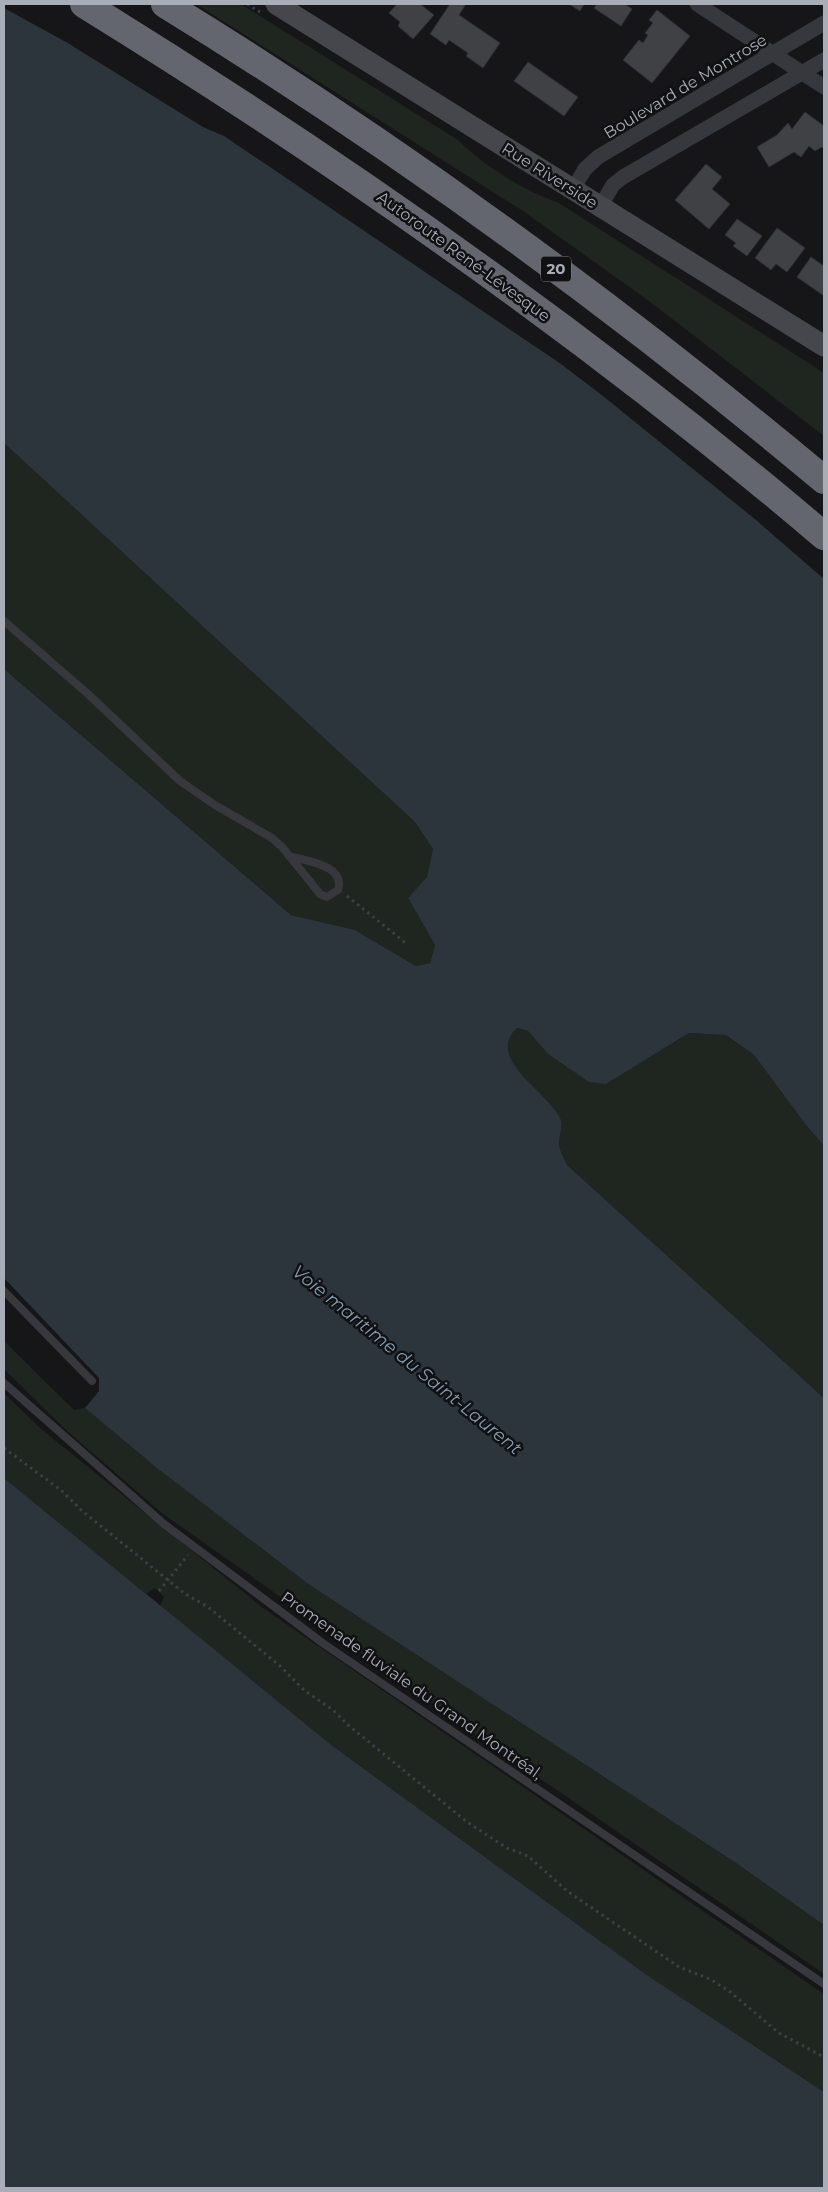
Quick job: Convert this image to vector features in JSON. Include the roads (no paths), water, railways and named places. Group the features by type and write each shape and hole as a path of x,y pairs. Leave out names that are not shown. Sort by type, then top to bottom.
{"highway":[{"path":"66,4 136,36"},
{"name":"Autoroute René-Lévesque","path":"84,4 306,145 465,255 711,441 824,536"},
{"name":"20","path":"165,4 325,106 500,228 681,363 824,480"}],"street":[{"name":"Rue Riverside","path":"276,4 824,346"},
{"path":"697,4 824,87"},
{"name":"Boulevard de Montrose","path":"573,189 585,169 598,157 824,23"},
{"path":"600,207 613,185 623,177 824,60"}],"lane":[{"path":"4,621 88,694 180,781 215,805 272,838 320,894 327,897 338,890 338,876 333,870 289,856"},
{"path":"4,1290 92,1381"},
{"name":"Promenade fluviale du Grand Montréal,","path":"4,1383 88,1459 195,1547 324,1644 824,1984"}],"water":[{"name":"Voie maritime du Saint-Laurent","path":"4,8 66,42 203,127 224,136 561,364 756,520 824,579 824,1146 754,1055 726,1035 689,1033 606,1084 589,1082 548,1054 528,1031 517,1028 509,1040 509,1052 514,1064 523,1076 555,1110 561,1120 559,1146 567,1165 824,1398 824,1925 733,1861 308,1584 158,1469 85,1408 99,1391 99,1378 4,1278 4,669 291,915 355,930 416,966 430,963 435,945 408,898 427,877 433,849 415,822 4,443"},
{"path":"4,1478 330,1744 644,1973 824,2092 824,2188 4,2188"}]}
